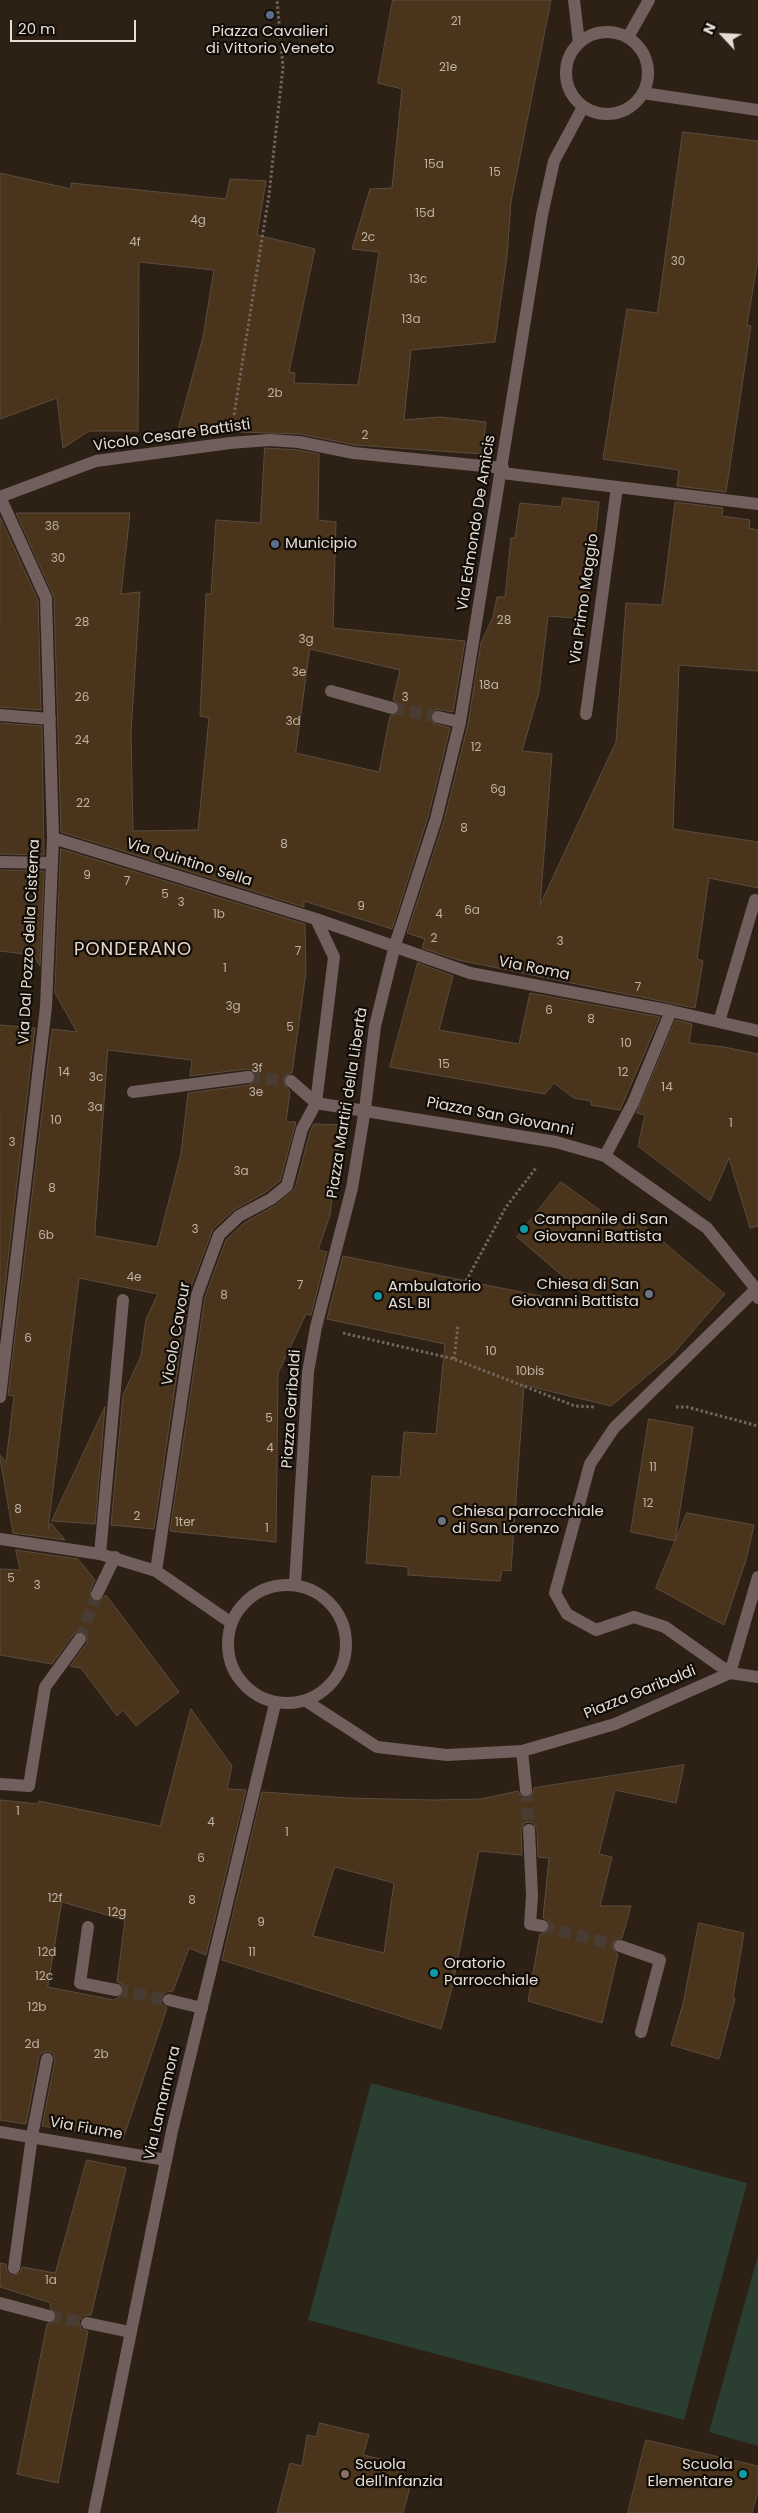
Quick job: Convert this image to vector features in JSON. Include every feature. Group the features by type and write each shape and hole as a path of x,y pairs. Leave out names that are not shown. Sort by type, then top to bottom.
{"street":[{"path":"574,0 579,43"},
{"path":"628,37 649,0"},
{"path":"616,32 628,37 640,48 647,62 648,78 643,93 634,104 623,111 609,114 596,113 583,106 573,96 567,83 566,68 570,54 579,43 590,35 616,32"},
{"path":"643,93 758,110"},
{"name":"Via Edmondo De Amicis","path":"395,945 436,819 460,722 542,215 554,161 583,106"},
{"name":"Vicolo Cesare Battisti","path":"0,497 96,461 230,443 269,440 299,442 354,453 502,471"},
{"path":"502,471 758,504"},
{"name":"Via Primo Maggio","path":"586,714 617,487"},
{"name":"Via Dal Pozzo della Cisterna","path":"0,497 46,598 53,838 46,1007 0,1397"},
{"path":"331,692 392,708"},
{"path":"0,715 50,719"},
{"path":"438,717 460,722"},
{"name":"Via Quintino Sella","path":"53,838 316,919"},
{"path":"0,862 52,863"},
{"path":"719,1022 755,900"},
{"path":"316,919 395,945"},
{"name":"Piazza Martiri della Libertà","path":"316,919 334,957 316,1103"},
{"name":"Via Roma","path":"395,945 470,973 671,1011 758,1031"},
{"name":"Piazza Martiri della Libertà","path":"338,1238 352,1188 365,1109 374,1026 395,945"},
{"path":"605,1156 633,1103 671,1011"},
{"path":"133,1092 248,1077"},
{"path":"291,1081 316,1103 365,1109"},
{"name":"Vicolo Cavour","path":"156,1571 198,1295 219,1235 239,1216 271,1199 287,1186 302,1129 316,1103"},
{"name":"Piazza San Giovanni","path":"365,1109 556,1142 605,1156 707,1228 757,1294 614,1428 590,1464 555,1593"},
{"name":"Piazza Garibaldi","path":"295,1584 308,1372 316,1327 338,1238"},
{"path":"100,1554 123,1300"},
{"path":"0,1539 115,1557 156,1571 230,1622"},
{"path":"97,1594 115,1557"},
{"path":"758,1577 730,1673 758,1677"},
{"path":"295,1584 324,1597 343,1622 347,1654 333,1683 306,1701 275,1704 244,1688 227,1657 230,1622 256,1592 295,1584"},
{"name":"Piazza Garibaldi","path":"555,1593 567,1614 596,1630 634,1617 658,1624 730,1673"},
{"path":"0,1784 29,1786 45,1687 80,1638"},
{"name":"Piazza Garibaldi","path":"306,1701 377,1747 446,1755 522,1752 615,1724 730,1673"},
{"name":"Via Lamarmora","path":"94,2513 166,2160 275,1704"},
{"path":"522,1752 526,1790"},
{"path":"529,1830 532,1896 530,1924 542,1926"},
{"path":"88,1927 80,1983 116,1990"},
{"path":"620,1946 660,1960 642,2032"},
{"path":"169,2000 202,2008"},
{"path":"14,2268 32,2136 47,2058"},
{"name":"Via Fiume","path":"0,2132 166,2160"},
{"path":"0,2303 49,2316"},
{"path":"87,2323 130,2332"}],"path":[{"path":"230,443 269,195 283,67 277,0"},
{"path":"466,1282 506,1207 556,1142"},
{"path":"454,1359 458,1325"},
{"path":"316,1327 454,1359 575,1406 636,1409 687,1406 758,1426"}],"green space":[{"path":"371,2083 747,2183 684,2420 308,2320"},
{"path":"758,2255 758,2446 709,2432"}],"building":[{"path":"393,0 551,0 511,202 507,256 495,342 411,350 404,420 440,417 486,422 482,454 355,445 300,434 178,430 203,337 214,270 139,262 138,431 89,431 63,448 57,398 0,419 0,173 71,189 71,183 226,199 230,179 266,181 257,235 315,249 289,372 295,373 294,383 358,385 379,252 352,249 370,189 392,188 402,89 378,83"},
{"path":"683,132 758,141 758,259 747,325 751,326 726,492 677,486 679,470 603,459 627,309 657,313"},
{"path":"265,448 298,450 319,454 318,520 336,522 333,628 465,641 453,712 436,709 430,715 433,723 450,728 428,817 392,929 304,901 304,907 61,832 54,597 16,513 130,513 121,594 140,592 131,732 133,831 198,830 209,718 200,716 206,594 211,594 216,520 260,523","holes":["310,649 400,670 393,700 398,703 400,710 397,714 390,716 379,772 296,753"]},
{"path":"563,498 599,502 586,619 548,616 539,692 522,751 552,754 540,905 616,742 626,603 662,605 675,502 723,508 722,516 750,520 749,528 758,530 758,671 679,665 673,829 758,842 758,888 709,878 697,959 703,961 695,1008 458,960 422,948 425,939 407,933 444,821 468,724 481,643 493,617 497,597 505,597 511,538 515,538 520,503 561,507"},
{"path":"0,517 38,600 41,710 0,707"},
{"path":"0,723 42,726 44,855 0,854"},
{"path":"61,849 305,924 306,972 292,1073 285,1075 283,1080 290,1091 286,1122 296,1122 280,1181 266,1192 234,1210 213,1229 189,1292 154,1529 111,1525 123,1395 141,1356 146,1319 158,1294 79,1278 48,1529 51,1523 65,1540 13,1533 0,1458 0,1455 6,1462 14,1396 8,1395 52,1029 77,1032 55,993","holes":["108,1050 192,1060 190,1076 247,1069 252,1070 256,1075 255,1081 249,1085 188,1093 181,1154 157,1247 95,1236"]},
{"path":"0,870 44,871 40,966 33,955 0,951"},
{"path":"418,963 453,976 439,1030 519,1044 530,993 660,1017 620,1110 591,1105 591,1101 574,1098 554,1083 545,1094 390,1067"},
{"path":"676,1020 692,1024 689,1043 724,1047 758,1054 758,1226 750,1228 729,1158 710,1201 638,1146 645,1115 637,1113"},
{"path":"0,1025 35,1028 0,1328"},
{"path":"314,1124 341,1125 330,1215 318,1250 327,1252 311,1315 306,1314 278,1373 276,1542 170,1531 205,1297 226,1240 244,1223 276,1205 295,1189 310,1132"},
{"path":"561,1182 626,1229 635,1218 725,1294 673,1354 611,1406 524,1385 511,1571 502,1570 500,1581 408,1575 408,1567 366,1563 372,1476 400,1477 404,1432 436,1434 445,1344 327,1319 343,1256 600,1308 517,1237"},
{"path":"105,1407 95,1524 52,1521"},
{"path":"649,1419 693,1427 675,1541 631,1532"},
{"path":"687,1513 754,1525 746,1560 724,1625 656,1588"},
{"path":"16,1550 78,1559 95,1580 90,1591 91,1599 98,1602 106,1595 179,1692 136,1726 123,1710 117,1716 81,1668 70,1666 87,1643 88,1636 84,1632 77,1631 74,1634 52,1664 0,1655 0,1569 20,1570"},
{"path":"191,1709 232,1766 227,1789 246,1790 206,1955 189,1948 173,1991 166,1992 161,1998 161,2003 167,2008 123,2139 42,2126 55,2061 53,2053 48,2051 41,2053 39,2057 26,2124 0,2120 0,1800 38,1804 39,1801 160,1826","holes":["62,1902 125,1920 117,1982 122,1984 124,1991 119,1997 114,2000 48,1987"]},
{"path":"684,1765 676,1803 615,1790 599,1854 612,1857 600,1906 631,1906 622,1938 615,1940 612,1944 614,1951 618,1954 602,2023 528,2001 540,1934 548,1932 550,1927 548,1920 543,1918 549,1858 538,1857 537,1829 533,1823 529,1822 524,1823 521,1830 522,1855 479,1851 452,1988 441,2029 222,1960 262,1792 348,1798 433,1800 481,1799 518,1791 520,1795 526,1798 533,1794 534,1788","holes":["335,1867 394,1883 384,1953 313,1936"]},
{"path":"699,1923 744,1933 733,1998 735,1999 719,2059 671,2045 683,2004"},
{"path":"87,2160 126,2168 91,2315 84,2315 79,2321 81,2329 88,2331 58,2483 17,2474 47,2324 54,2322 57,2314 50,2308 51,2303 0,2287 0,2263 6,2264 7,2272 12,2276 20,2273 22,2267 55,2273"},
{"name":"Scuola dell'Infanzia","path":"320,2423 369,2435 363,2455 405,2465 401,2481 411,2483 403,2513 277,2513 290,2463 302,2466 307,2435 316,2437"},
{"path":"646,2440 758,2466 758,2491 752,2513 628,2513"}],"tunnel":[{"path":"392,708 438,717"},
{"path":"248,1077 291,1081"},
{"path":"80,1639 97,1594"},
{"path":"526,1790 529,1830"},
{"path":"542,1926 620,1946"},
{"path":"116,1990 169,2000"},
{"path":"49,2316 87,2323"}],"place":[{"name":"Piazza Cavalieri di Vittorio Veneto","path":"270,15"},
{"name":"Municipio","path":"275,544"},
{"name":"Campanile di San Giovanni Battista","path":"524,1229"},
{"name":"Chiesa di San Giovanni Battista","path":"649,1294"},
{"name":"Ambulatorio ASL BI","path":"378,1296"},
{"name":"Chiesa parrocchiale di San Lorenzo","path":"442,1521"},
{"name":"Oratorio Parrocchiale","path":"434,1973"},
{"name":"Scuola dell'Infanzia","path":"345,2474"},
{"name":"Scuola Elementare","path":"743,2474"}],"district":[{"name":"PONDERANO","path":"133,950"}]}
